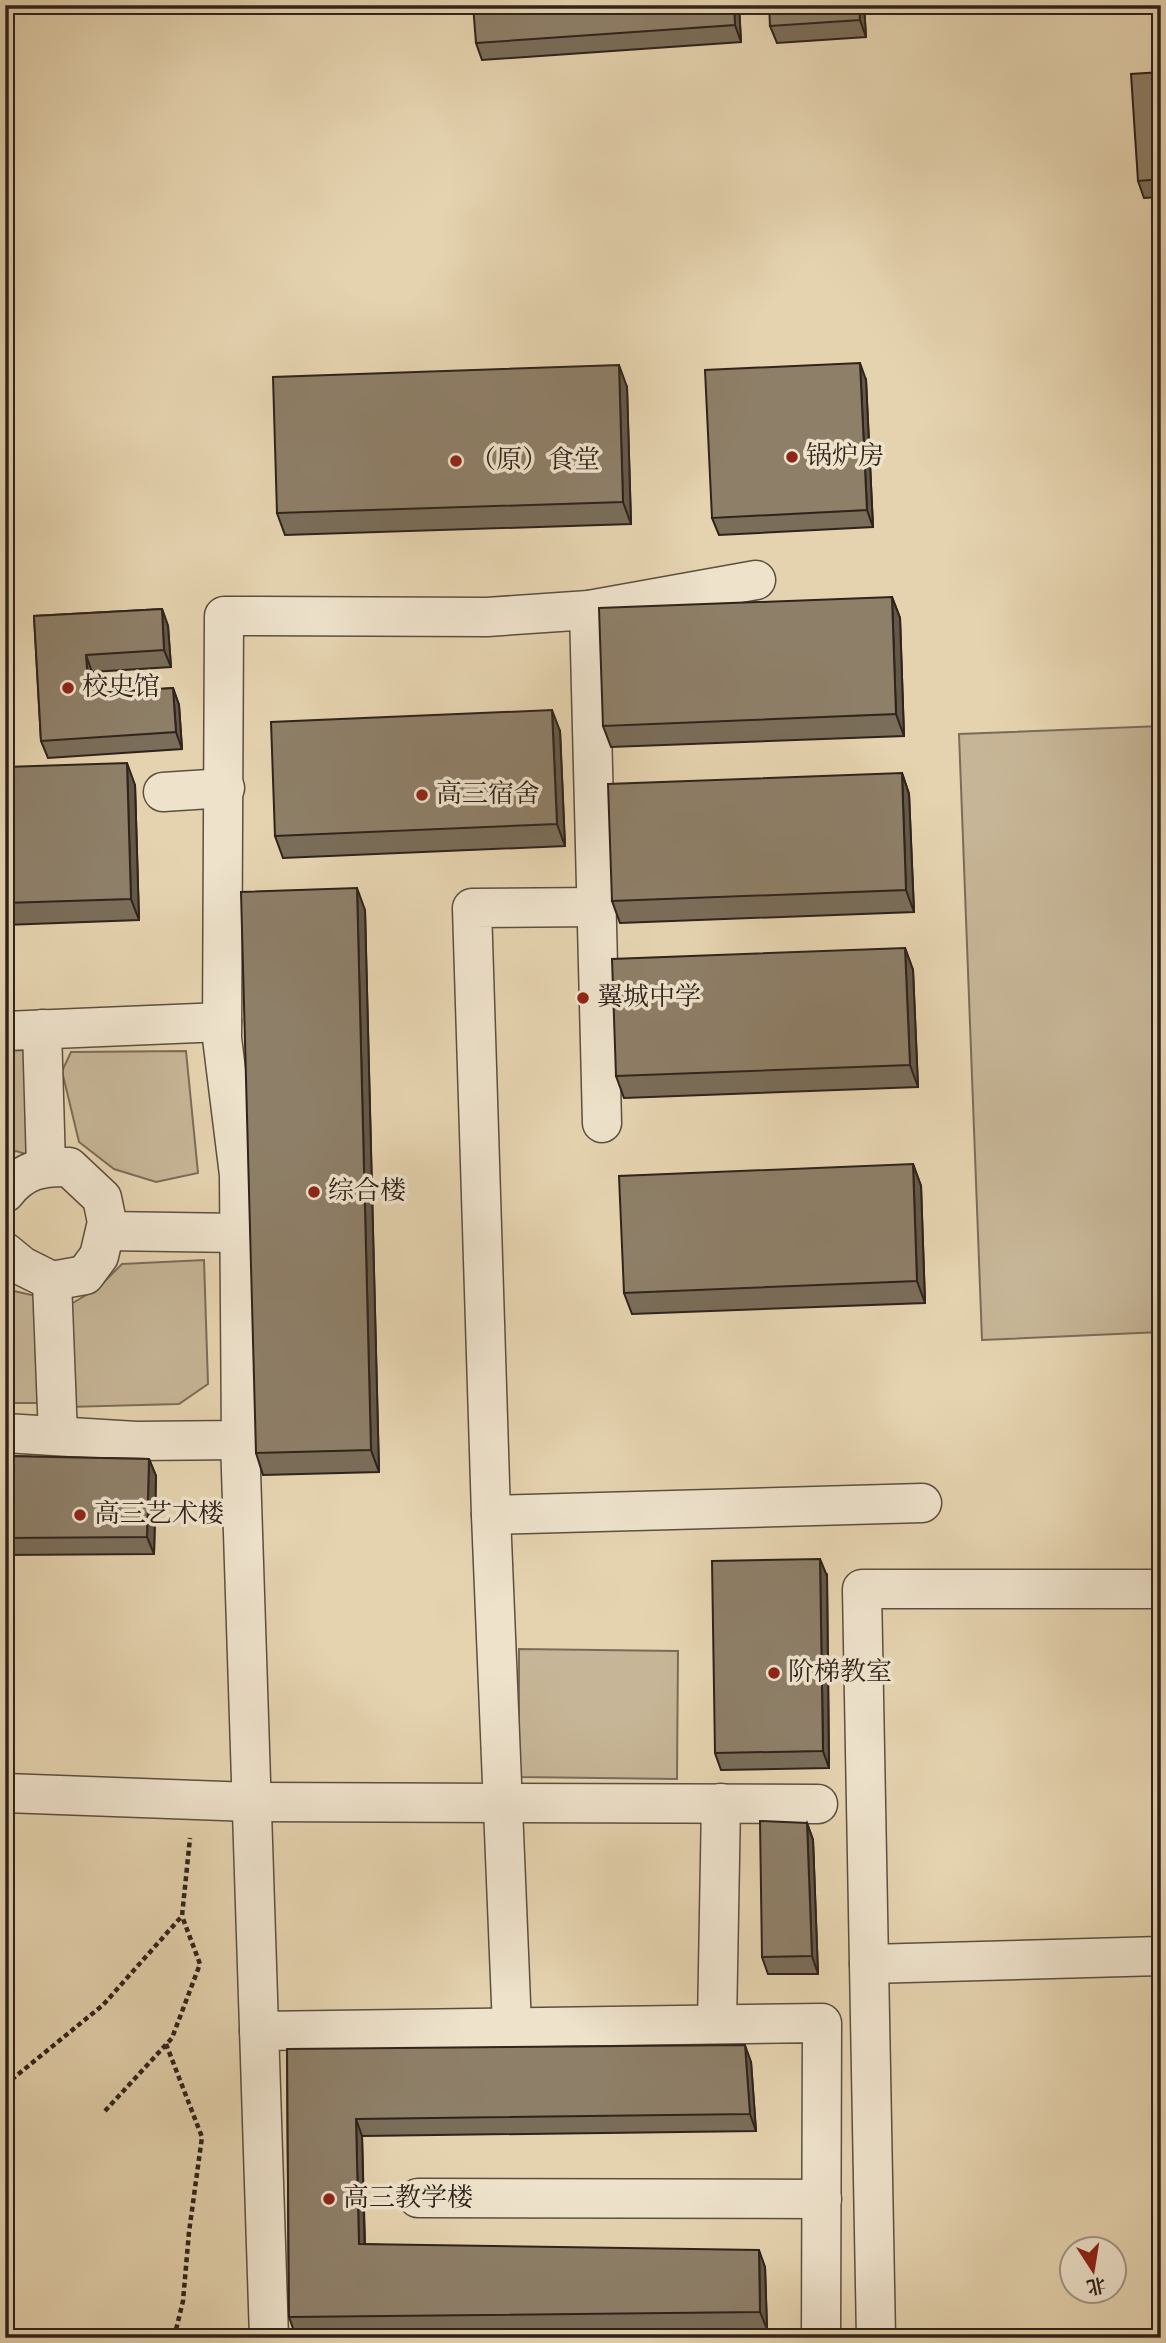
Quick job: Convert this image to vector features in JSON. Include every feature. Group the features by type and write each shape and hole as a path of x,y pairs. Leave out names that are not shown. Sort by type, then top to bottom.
{"street":[{"path":"269,2338 240,1440 239,1175 222,1022 224,616 487,617 589,610 756,580"},
{"path":"589,610 603,1123"},
{"path":"163,792 225,788"},
{"path":"512,2027 491,1515 472,908 597,907"},
{"path":"46,1166 23,1030 222,1022"},
{"path":"5,1193 28,1172 46,1166 69,1167 103,1198 107,1222 99,1256 85,1275 52,1280 22,1266 5,1252"},
{"path":"106,1231 239,1233"},
{"path":"52,1280 58,1436"},
{"path":"5,1433 136,1441 240,1440"},
{"path":"491,1515 922,1503"},
{"path":"876,2338 862,1589 1161,1589"},
{"path":"5,1793 251,1802 818,1804"},
{"path":"717,2024 721,1803"},
{"path":"869,1964 1161,1956"},
{"path":"259,2031 822,2023 821,2338"},
{"path":"418,2197 822,2199"}],"path":[{"path":"105,2111 172,2038 200,1964 182,1916 195,1799"},
{"path":"5,2085 103,2005 182,1916"},
{"path":"166,2045 202,2137 183,2301 174,2338"}],"shaded area":[{"path":"1161,726 1161,1332 982,1340 959,734"},
{"path":"26,1050 29,1155 16,1151 5,1158 5,1051"},
{"path":"186,1051 198,1173 156,1182 114,1169 79,1142 62,1071 71,1052"},
{"path":"204,1260 208,1384 179,1404 67,1407 71,1304 98,1288 122,1264"},
{"path":"5,1289 36,1296 39,1403 5,1403"},
{"path":"519,1649 678,1651 677,1779 519,1777"}],"building":[{"path":"473,5 734,5 735,25 476,43"},
{"path":"769,5 859,5 860,20 770,26"},
{"path":"1161,72 1161,179 1138,181 1131,74"},
{"name":"锅炉房","path":"860,363 867,510 712,518 705,370"},
{"name":"（原）食堂","path":"619,365 623,502 277,513 273,377"},
{"path":"892,597 896,714 603,726 599,608"},
{"name":"校史馆","path":"162,609 164,650 86,655 89,694 173,688 176,732 41,741 34,616"},
{"name":"高三宿舍","path":"552,710 557,824 275,836 271,722"},
{"path":"127,763 131,899 5,903 5,767"},
{"path":"902,773 906,890 612,901 608,784"},
{"name":"综合楼","path":"357,888 371,1450 256,1453 241,892"},
{"path":"905,948 910,1065 616,1076 612,959"},
{"path":"913,1164 917,1281 624,1293 619,1176"},
{"name":"高三艺术楼","path":"5,1456 149,1459 147,1537 5,1538"},
{"name":"阶梯教室","path":"820,1559 823,1751 715,1753 712,1561"},
{"path":"760,1821 807,1823 812,1956 762,1957"},
{"name":"高三教学楼","path":"745,2045 750,2114 356,2119 359,2244 759,2250 760,2312 289,2317 287,2049"}],"place":[{"name":"锅炉房","path":"792,457"},
{"name":"（原）食堂","path":"456,461"},
{"name":"校史馆","path":"68,688"},
{"name":"高三宿舍","path":"422,795"},
{"name":"翼城中学","path":"583,998"},
{"name":"综合楼","path":"314,1192"},
{"name":"高三艺术楼","path":"80,1515"},
{"name":"阶梯教室","path":"774,1673"},
{"name":"高三教学楼","path":"329,2199"}]}
